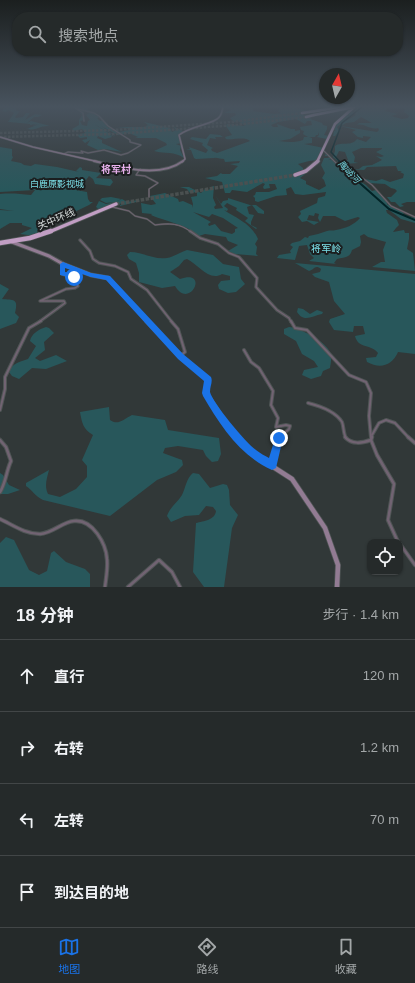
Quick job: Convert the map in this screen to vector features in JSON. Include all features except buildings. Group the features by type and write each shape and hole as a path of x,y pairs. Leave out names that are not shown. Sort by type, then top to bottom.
{"highway":[{"path":"329,134 322,152 314,164 294,175 316,164 324,151 331,134"},
{"name":"关中环线","path":"0,243 12,242 46,233 86,215 116,204 45,232 0,243"}],"main road":[{"path":"0,137 27,146 116,166 140,169 161,169 181,163 185,159 180,134"},
{"path":"12,242 49,256 63,264 91,275 108,278 180,356 208,379 206,393 230,430 253,454 292,479 325,528 338,566 337,587"}],"street":[{"path":"64,154 68,152 83,153 81,151 88,153 98,150 121,155 128,153 141,145 130,142 130,140 121,134"},
{"path":"324,151 338,165 342,165 372,185 391,206 415,216"},
{"path":"140,169 136,175 145,176 158,183 149,189 149,197"},
{"path":"110,206 131,212 134,215 147,219 155,226 168,223 178,224 200,238 218,244 229,253 240,257 257,278 256,286 277,310 290,318 296,328 307,330 313,334 334,361 349,375 366,382 371,393 369,416 372,435 371,440 377,455 394,484 388,520 397,539"},
{"path":"80,240 90,251 93,259 103,264 115,266 128,272 131,278 147,290 155,302 178,329 185,352 180,356"},
{"path":"0,410 5,389 5,377 29,328 65,303 64,301 40,301 66,289 75,288 78,286 74,277 70,274 62,274 63,264"},
{"path":"244,350 251,362 259,368 273,391 271,405 278,418 276,428 286,425 290,426 289,429 279,438 272,465"},
{"path":"308,403 336,415 343,422 345,436 348,440 362,443 371,440"},
{"path":"372,435 374,434 378,424 389,420 398,426 408,438 415,443"},
{"path":"0,440 8,451 11,461 7,470 5,484 0,492"},
{"path":"0,519 24,532 31,533 49,533 74,521 82,522 91,527 103,544 107,556 105,587"},
{"path":"403,548 415,565"},
{"path":"128,587 159,560 164,563 177,579 180,587"}],"green space":[{"path":"111,134 115,137 110,135 112,137 105,139 98,136 97,138 102,140 102,143 122,152 105,149 98,150 87,145 90,140 85,143 82,140 87,139 87,137 80,138 77,135"},
{"path":"132,134 180,134 182,143 176,144 181,146 180,150 184,158 173,154 154,151 167,145 156,138 135,138 138,137"},
{"name":"将军岭","path":"210,134 220,135 223,137 215,137 216,139 210,138 207,145 213,148 211,149 212,151 217,153 250,141 242,138 226,139 225,137 232,135 298,134 290,139 279,141 291,142 300,141 303,140 304,137 308,137 304,134 318,134 315,137 309,137 312,138 312,143 304,144 324,148 317,160 298,164 303,168 303,171 313,167 300,178 306,181 306,184 319,190 326,186 322,178 325,173 321,165 324,158 329,158 328,156 325,156 326,153 332,159 328,160 333,160 344,171 366,185 372,191 376,190 387,202 387,205 388,204 404,213 402,215 415,218 415,223 401,219 389,210 386,210 387,213 397,220 399,225 393,232 404,230 405,233 409,233 407,249 413,253 415,271 372,267 381,262 385,262 383,250 386,242 368,237 364,234 360,236 360,246 352,250 348,256 337,259 334,263 336,264 309,261 314,258 310,254 307,245 299,246 295,260 277,258 279,255 291,253 290,251 293,247 290,245 292,243 300,241 305,237 308,238 309,236 346,227 355,223 360,218 358,217 345,221 335,216 323,216 320,222 318,218 319,214 315,213 314,216 309,215 307,220 319,222 314,225 307,221 302,222 298,217 301,214 300,211 317,203 318,198 325,196 326,192 303,195 295,194 291,187 286,189 287,195 276,196 258,202 255,201 253,196 256,192 269,192 277,189 275,184 269,184 270,188 264,189 263,187 265,184 263,183 247,192 232,190 230,193 225,193 222,182 205,178 217,176 221,173 230,174 238,166 230,164 239,163 240,161 225,162 224,159 217,158 196,159 194,158 191,150 186,149 190,149 189,147 206,153 208,150 202,145 203,143 190,139 192,137 206,139"},
{"path":"355,134 415,134 415,202 401,204 404,206 400,207 395,202 391,202 387,197 391,197 397,191 395,189 385,184 369,183 364,179 376,181 382,179 390,182 403,178 404,174 400,172 402,171 398,171 396,166 367,167 364,170 347,169 359,169 363,166 372,165 382,160 376,156 384,156 376,152 382,148 361,148 352,152 355,157 354,162 358,163 344,164 343,161 348,160 345,152 339,151 336,157 338,161 333,157 335,146 352,143 357,139 366,142 371,137 358,137"},
{"path":"319,135 329,136 327,139 317,137"},
{"name":"白鹿原影视城","path":"0,147 12,149 13,157 11,161 24,165 31,166 35,164 79,172 76,171 80,167 82,170 101,173 96,178 111,179 113,182 110,186 95,184 93,179 89,176 81,187 77,185 76,190 87,192 88,199 90,202 93,202 54,222 44,222 39,226 37,232 40,233 35,236 20,234 32,228 22,225 22,223 10,223 0,229 0,210 14,211 0,209 0,194 31,195 35,190 0,192"},
{"path":"214,186 213,198 216,205 214,207 215,209 223,208 215,195 221,204 223,201 228,200 228,198 252,205 247,207 249,214 254,215 251,225 257,228 256,229 245,221 248,218 236,210 237,208 227,203 224,206 228,209 227,211 224,210 252,229 258,239 255,244 257,247 256,254 258,256 235,254 228,251 238,245 228,241 226,237 205,234 199,236 187,228 151,215 152,214 142,213 141,203 151,205 156,204 150,196 165,193 178,199 179,202 183,201 192,205 192,208 193,204 191,197 197,196 197,192 190,193 187,189 180,187 189,187 201,193 205,189 209,190","holes":["193,212 209,217 212,214 223,218 238,228 235,229 235,232 232,234 221,231 215,224 209,226 208,224 211,222"]},
{"path":"111,197 121,199 115,202 106,203 100,200 102,198"},
{"path":"122,199 127,202 140,201 120,206 124,204 123,203 99,210 96,208 99,209 96,207 99,201 106,204"},
{"path":"252,205 256,205 264,211 264,214 258,213"},
{"path":"187,250 213,255 223,264 239,267 241,279 245,284 236,292 228,293 219,289 218,285 221,281 230,280 230,276 222,274 213,276 187,259 170,272 180,279 189,277 194,279 196,283 194,288 191,292 186,294 181,292 175,286 162,288 139,282 139,273 136,263 129,259 127,255 130,252 157,258 167,258"},
{"path":"295,263 415,274 415,354 398,352 389,363 381,366 367,362 366,358 376,357 378,353 372,348 362,345 357,340 355,336 365,334 363,326 354,326 353,332 334,330 329,322 330,319 345,314 334,301 329,282 315,277 312,274 320,272 321,269 316,267 309,271"},
{"path":"0,284 9,289 2,299 16,302 15,313 19,317 16,323 0,329"},
{"path":"298,308 303,309 310,314 317,310 323,312 322,314 305,318 297,312"},
{"path":"46,327 54,333 44,342 45,350 35,358 40,361 56,355 67,361 46,369 32,368 19,379 12,376 9,372 10,369 17,363 28,359 36,346 30,341 32,336 38,330"},
{"path":"289,327 312,336 323,344 330,352 330,368 323,371 321,376 311,379 302,375 304,370 318,367 314,361 302,354 296,341 284,334 284,329"},
{"path":"109,407 110,420 113,422 121,421 132,415 165,420 168,430 219,438 221,454 218,461 212,462 203,450 178,446 165,448 163,453 182,460 183,465 176,472 157,480 110,516 43,500 26,486 26,483 49,470 46,485 48,494 60,497 76,489 87,477 87,466 82,460 93,435 84,425 80,412"},
{"path":"0,473 9,485 20,490 8,494 0,494"},
{"path":"193,473 199,474 210,488 223,484 227,485 229,490 230,505 238,515 232,528 224,587 204,587 193,572 196,523 209,520 214,516 216,511 213,507 206,506 199,515 185,516 171,522 167,516 182,495 187,480"},
{"path":"6,537 14,540 29,570 39,575 47,571 51,553 54,551 66,562 85,569 90,574 90,587 0,587 0,543"}],"waterway":[{"name":"陶峪河","path":"338,134 331,152 340,162"},
{"name":"陶峪河","path":"339,161 354,178 389,209 415,220"}],"tunnel":[{"path":"0,137 100,134"},
{"path":"116,204 295,175"}],"district":[{"name":"将军村","path":"116,169"}],"route":[{"path":"74,277 70,274 62,274 63,264 91,275 108,278 180,356 208,379 206,393 216,410 230,430 253,454 272,465 276,444 279,438"}]}
